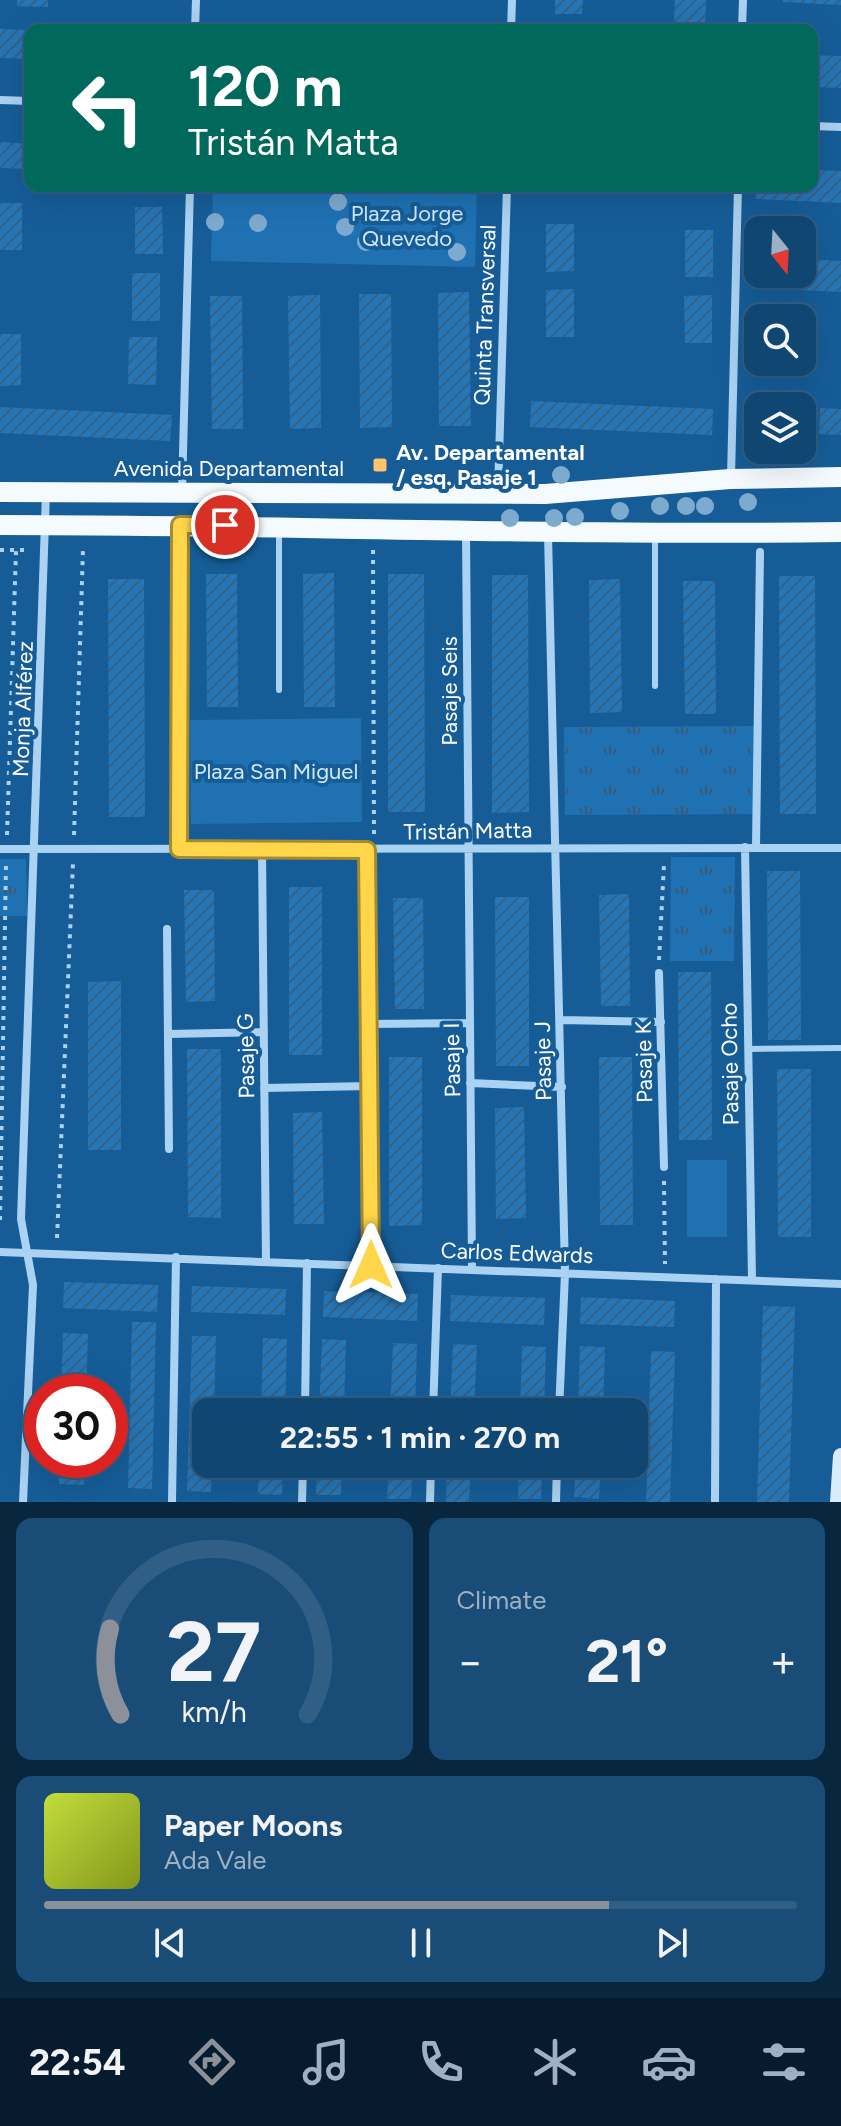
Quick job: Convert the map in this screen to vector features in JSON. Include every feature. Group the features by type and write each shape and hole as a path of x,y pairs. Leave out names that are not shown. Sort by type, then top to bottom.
{"main road":[{"name":"Avenida Departamental","path":"0,492 498,494 592,492 730,479 841,477"},
{"path":"0,525 836,534"},
{"path":"838,1502 841,1456"}],"street":[{"path":"195,24 196,0"},
{"path":"511,24 512,0"},
{"path":"742,24 743,0"},
{"path":"0,100 24,101"},
{"path":"818,126 841,127"},
{"path":"182,491 190,192"},
{"name":"Quinta Transversal","path":"498,494 507,192"},
{"path":"730,479 738,192"},
{"name":"Monja Alférez","path":"23,1502 33,1285 21,1219 46,492"},
{"path":"179,849 180,525"},
{"name":"Pasaje Seis","path":"466,532 468,849"},
{"name":"Pasaje J","path":"548,533 565,1273 560,1398"},
{"path":"756,847 760,552"},
{"name":"Pasaje Ocho","path":"745,847 752,1280"},
{"name":"Tristán Matta","path":"3,849 841,848"},
{"name":"Pasaje I","path":"468,849 472,1269"},
{"name":"Pasaje G","path":"262,850 266,1261"},
{"path":"370,850 371,1265"},
{"path":"167,929 169,1149"},
{"name":"Pasaje K","path":"659,973 664,1167"},
{"path":"561,1020 661,1022"},
{"path":"369,1024 469,1023"},
{"path":"168,1034 264,1032"},
{"path":"470,1083 562,1087"},
{"path":"264,1088 370,1086"},
{"name":"Carlos Edwards","path":"0,1252 841,1284"},
{"path":"172,1502 176,1257"},
{"path":"305,1398 307,1263"},
{"path":"433,1398 438,1268"},
{"path":"715,1502 716,1279"},
{"path":"302,1502 303,1478"},
{"path":"430,1502 431,1478"},
{"path":"556,1502 557,1478"}],"lane":[{"path":"279,526 279,690"},
{"path":"655,533 655,686"},
{"path":"748,1049 841,1048"}],"path":[{"path":"57,1253 83,549"},
{"path":"0,1220 3,849 16,550"},
{"path":"370,850 373,550"},
{"path":"659,973 664,846"},
{"path":"664,1167 666,1277"}],"green space":[{"name":"Plaza Jorge Quevedo","path":"213,192 477,192 475,267 211,261"},
{"name":"Plaza San Miguel","path":"361,718 362,822 191,824 190,720"},
{"path":"758,726 758,814 565,815 564,727"},
{"path":"671,857 735,857 734,961 670,961"},
{"path":"0,859 26,859 27,916 0,916"},
{"path":"687,1160 727,1160 727,1237 687,1237"}],"building":[{"path":"17,0 48,0 48,7 17,6"},
{"path":"555,0 583,0 582,14 555,14"},
{"path":"675,0 706,0 705,24 674,24"},
{"path":"841,0 841,5 783,2"},
{"path":"0,29 24,30 24,59 0,58"},
{"path":"818,55 841,56 841,88 818,87"},
{"path":"0,142 24,144 24,169 0,168"},
{"path":"818,170 841,171 841,203 756,199 757,192 818,192"},
{"path":"720,192 720,194 673,193"},
{"path":"0,203 22,203 22,250 0,250"},
{"path":"135,207 162,207 163,254 135,254"},
{"path":"546,224 574,224 574,271 546,272"},
{"path":"685,230 713,230 713,277 685,277"},
{"path":"816,260 841,261 841,292 753,288 816,288"},
{"path":"132,273 160,273 160,321 132,321"},
{"path":"574,289 574,337 546,337 546,290"},
{"path":"469,292 471,426 439,426 438,293"},
{"path":"359,294 391,294 392,427 360,428"},
{"path":"320,295 321,428 290,429 288,296"},
{"path":"712,295 712,343 685,343 684,296"},
{"path":"210,296 242,296 243,429 212,429"},
{"path":"0,334 21,334 21,385 0,386"},
{"path":"129,337 157,337 156,385 128,384"},
{"path":"531,401 713,409 712,435 530,427"},
{"path":"0,407 172,415 170,441 0,433"},
{"path":"820,408 841,409 841,435 819,434"},
{"path":"334,573 335,707 304,707 303,574"},
{"path":"206,574 237,574 238,707 207,707"},
{"path":"388,574 424,574 425,812 388,812"},
{"path":"492,575 528,575 529,812 492,813"},
{"path":"779,576 815,576 816,814 780,814"},
{"path":"108,579 144,579 145,817 109,817"},
{"path":"620,579 622,712 590,713 589,580"},
{"path":"683,581 715,581 716,714 685,714"},
{"path":"767,871 800,871 801,1040 768,1040"},
{"path":"289,887 322,887 322,1055 289,1055"},
{"path":"184,890 214,890 215,1001 186,1002"},
{"path":"629,894 630,1006 601,1006 599,895"},
{"path":"495,897 529,897 529,1066 496,1066"},
{"path":"393,898 423,898 424,1009 395,1009"},
{"path":"678,972 711,972 712,1140 679,1140"},
{"path":"121,981 121,1150 88,1150 88,982"},
{"path":"187,1049 221,1049 221,1218 188,1217"},
{"path":"389,1057 422,1057 422,1225 389,1226"},
{"path":"599,1057 632,1057 633,1225 600,1225"},
{"path":"777,1069 811,1069 811,1237 778,1237"},
{"path":"524,1107 526,1218 496,1219 495,1108"},
{"path":"322,1112 324,1224 294,1224 293,1113"},
{"path":"64,1282 158,1285 157,1312 63,1308"},
{"path":"192,1286 286,1289 285,1315 191,1312"},
{"path":"324,1291 418,1294 417,1321 323,1317"},
{"path":"451,1295 545,1298 544,1325 450,1321"},
{"path":"581,1297 675,1301 674,1327 580,1324"},
{"path":"763,1306 795,1307 789,1502 757,1502"},
{"path":"132,1322 156,1322 152,1489 128,1488"},
{"path":"63,1333 88,1334 87,1374 62,1374"},
{"path":"192,1336 216,1336 214,1398 192,1398 192,1478 212,1478 211,1492 187,1491"},
{"path":"263,1338 287,1339 285,1398 261,1398"},
{"path":"322,1339 346,1340 344,1398 320,1398"},
{"path":"393,1343 417,1344 415,1398 391,1398"},
{"path":"453,1344 477,1345 475,1398 451,1398"},
{"path":"522,1346 546,1347 544,1398 520,1398"},
{"path":"580,1346 605,1347 603,1398 578,1398"},
{"path":"651,1351 675,1352 670,1502 646,1502"},
{"path":"59,1478 84,1478 84,1485 59,1484"},
{"path":"259,1478 283,1478 282,1495 258,1494"},
{"path":"317,1478 342,1478 341,1495 316,1495"},
{"path":"388,1478 412,1478 411,1499 387,1499"},
{"path":"447,1478 470,1478 469,1502 446,1502"},
{"path":"519,1478 542,1478 541,1499 518,1499"},
{"path":"575,1478 600,1478 599,1499 574,1497"}],"place":[{"name":"Av. Departamental / esq. Pasaje 1","path":"380,465"}],"route":[{"path":"225,525 180,525 179,849 367,850 371,1265"}]}
